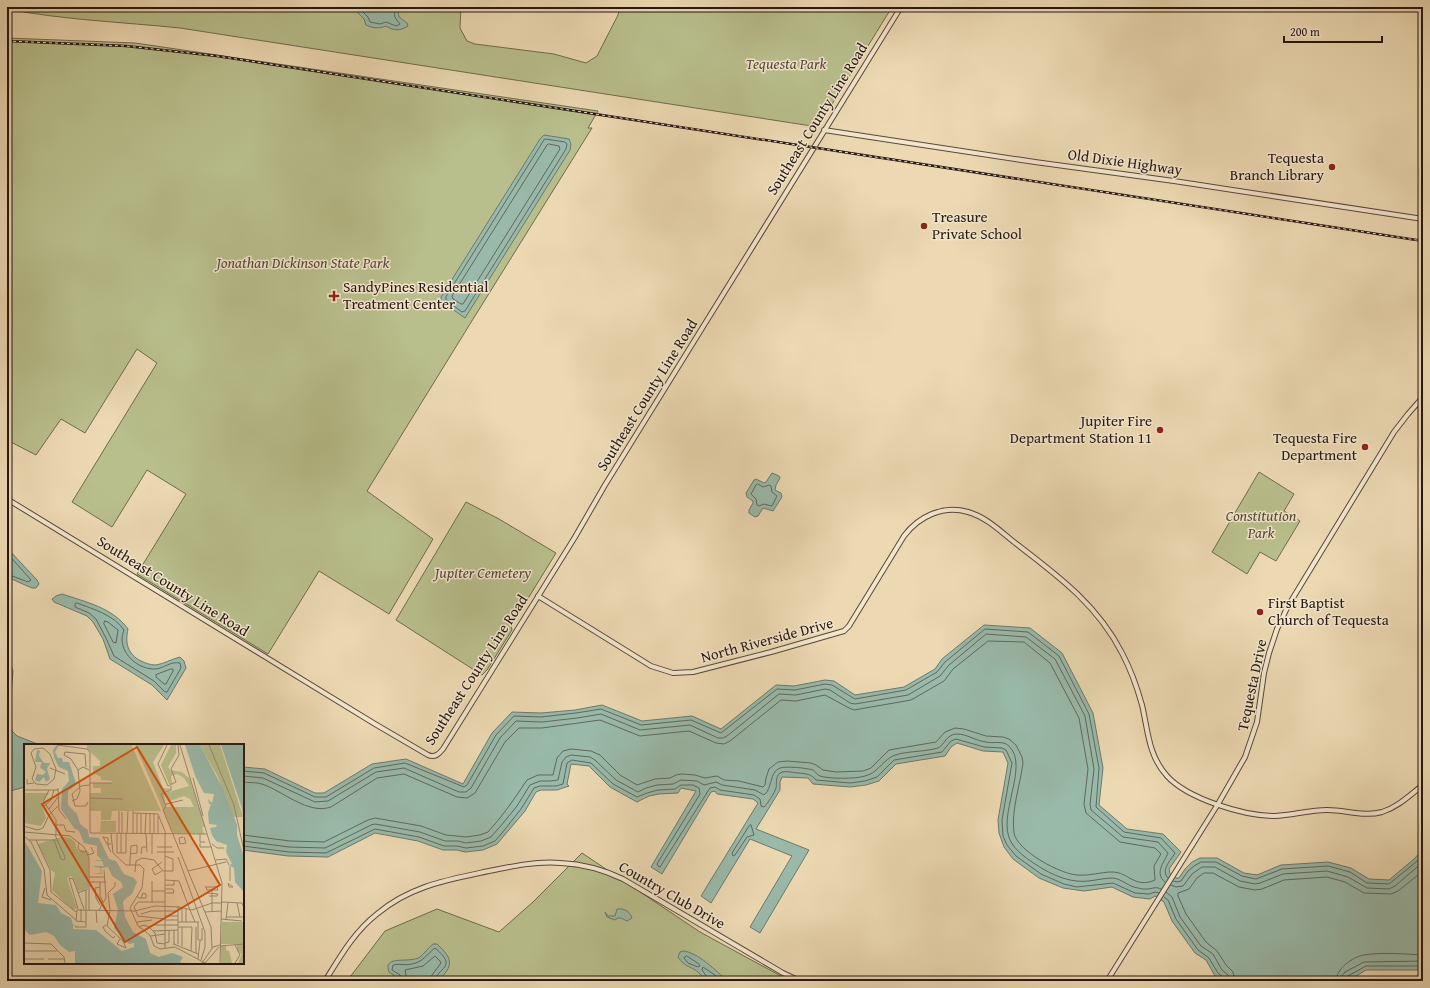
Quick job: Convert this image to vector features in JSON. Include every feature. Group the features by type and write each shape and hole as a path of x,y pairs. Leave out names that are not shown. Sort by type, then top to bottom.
{"street":[{"name":"Southeast County Line Road","path":"7,499 375,724 432,756 437,755 443,749 538,596 901,7"},
{"name":"Old Dixie Highway","path":"824,130 1423,219"},
{"name":"Tequesta Drive","path":"1107,981 1238,771 1253,736 1260,710 1268,658 1282,617 1394,432 1423,397"},
{"name":"North Riverside Drive","path":"538,596 651,666 673,673 693,672 844,631 849,626 904,536 911,528 920,520 936,512 950,510 963,511 974,514 988,521 1060,577 1089,605 1107,628 1128,664 1137,689 1151,750 1157,763 1168,776 1186,791 1239,811 1268,816 1326,810 1370,814 1382,812 1391,808 1423,785"},
{"name":"Country Club Drive","path":"325,981 346,947 360,930 380,911 404,895 440,881 519,865 550,862 587,866 619,877 783,974 800,981"}],"green space":[{"name":"Tequesta Park","path":"7,7 461,7 460,28 467,41 475,44 554,54 586,63 597,56 618,15 620,7 892,7 818,127 180,28 50,16 7,9"},
{"name":"Jonathan Dickinson State Park","path":"7,38 135,43 598,111 588,128 592,128 367,491 433,539 389,614 319,571 268,654 137,574 186,494 147,470 112,527 72,502 157,363 137,349 85,433 61,419 36,455 7,440"},
{"name":"Constitution Park","path":"1259,472 1294,494 1284,511 1300,521 1276,561 1260,552 1247,574 1212,552"},
{"name":"Jupiter Cemetery","path":"466,502 499,519 556,553 511,626 512,630 487,670 482,675 396,620"},
{"path":"582,853 700,932 790,981 347,981 385,931 437,909 499,932 533,902"}],"water":[{"path":"365,7 401,7 398,12 399,17 407,23 408,26 397,30 386,26 378,28 368,26 357,10"},
{"path":"544,135 569,139 571,144 570,150 465,318 441,301 441,297 540,139"},
{"path":"772,473 780,478 775,490 781,493 782,497 773,511 763,508 758,516 755,517 749,513 753,501 747,497 746,493 754,480 756,479 764,483"},
{"path":"7,548 37,580 39,584 36,588 32,588 7,577"},
{"path":"62,594 89,603 115,616 128,629 128,647 133,655 141,661 156,665 180,657 184,661 186,668 167,700 152,685 110,659 103,639 93,622 87,616 54,602 52,599"},
{"path":"984,625 1030,628 1062,653 1093,713 1103,768 1099,805 1127,829 1163,834 1181,852 1169,869 1170,874 1176,878 1179,878 1192,862 1200,858 1217,858 1244,873 1257,875 1281,865 1328,862 1351,868 1369,879 1389,880 1414,859 1423,849 1423,970 1366,970 1348,981 1222,981 1215,976 1206,960 1195,953 1172,921 1164,902 1155,896 1150,899 1133,897 1112,887 1084,891 1063,888 1039,878 1013,859 1004,847 999,833 998,820 1008,763 1003,752 983,751 957,743 951,747 945,756 896,764 879,781 866,785 850,787 813,784 808,778 782,777 780,782 780,790 756,829 809,850 760,933 750,927 792,856 750,839 711,903 701,896 758,803 757,802 753,799 717,794 715,791 711,792 662,874 651,867 696,791 681,788 678,793 649,796 637,802 610,787 589,766 571,764 567,784 569,786 557,790 541,790 536,792 525,811 497,844 483,850 465,852 457,850 443,850 418,841 375,833 328,857 288,856 244,850 244,767 265,769 315,793 324,793 372,764 406,759 463,784 492,733 512,712 541,713 575,710 602,705 642,721 692,716 721,729 776,685 794,686 825,680 834,681 855,695 904,687 935,669 942,659"},
{"path":"7,653 13,671 10,709 12,731 17,736 37,744 24,744 24,787 10,791 7,789"},
{"path":"617,909 626,910 632,918 627,921 621,918 615,920 607,917 605,912 608,916 615,916"},
{"path":"433,944 437,944 442,949 449,958 450,962 447,971 438,981 399,981 389,972 389,963 398,960 416,959"},
{"path":"683,951 700,958 727,981 705,981 699,973 683,963 678,957 680,952"}],"railway":[{"path":"7,41 126,46 217,56 1423,241"}],"place":[{"name":"Tequesta Branch Library","path":"1332,167"},
{"name":"Treasure Private School","path":"924,226"},
{"name":"SandyPines Residential Treatment Center","path":"334,296"},
{"name":"Jupiter Fire Department Station 11","path":"1160,430"},
{"name":"Tequesta Fire Department","path":"1365,447"},
{"name":"First Baptist Church of Tequesta","path":"1260,612"}]}
